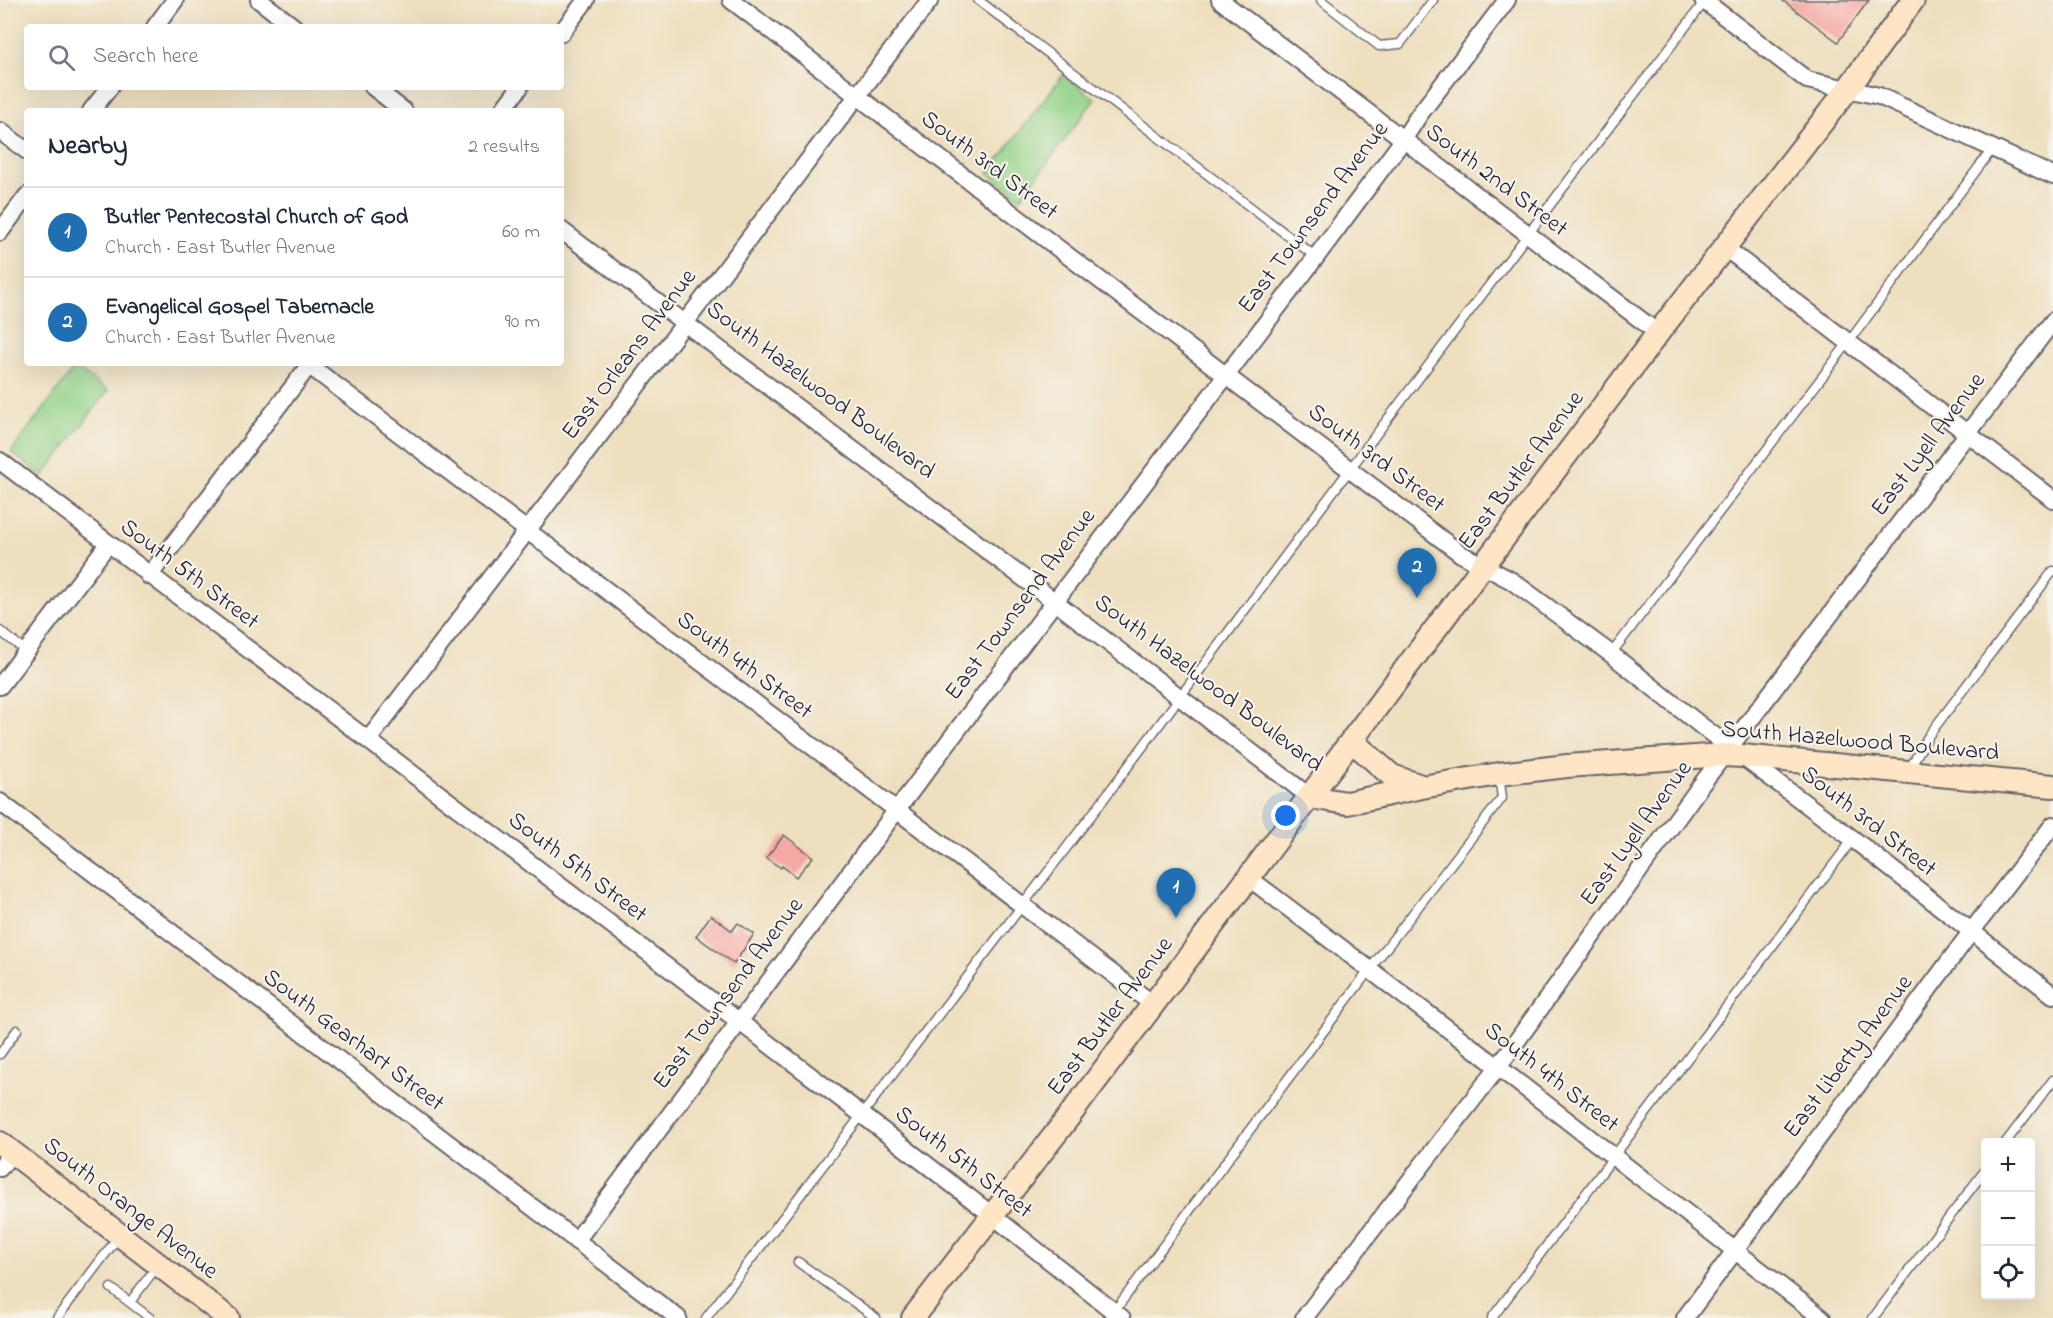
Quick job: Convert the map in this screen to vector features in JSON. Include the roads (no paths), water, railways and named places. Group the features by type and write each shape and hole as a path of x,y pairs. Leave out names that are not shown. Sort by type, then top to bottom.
{"street":[{"path":"157,24 175,0"},
{"path":"259,0 290,24"},
{"path":"564,29 586,0"},
{"name":"South 3rd Street","path":"731,0 1461,554 1512,581 1611,654 1732,753 1853,839 2053,995"},
{"name":"East Orleans Avenue","path":"369,740 930,0"},
{"name":"South 2nd Street","path":"1220,0 1658,333"},
{"name":"East Townsend Avenue","path":"576,1241 896,811 1316,257 1419,115 1507,0"},
{"name":"East Butler Avenue","path":"913,1318 1064,1124 1658,333 1847,90 1913,0"},
{"path":"1704,1 1807,80 1879,96 2053,176"},
{"path":"93,108 108,90"},
{"path":"377,90 400,108"},
{"path":"504,108 518,90"},
{"path":"0,131 24,149"},
{"path":"0,232 24,200"},
{"name":"South Hazelwood Boulevard","path":"564,232 1310,797 1347,803 1499,774 1567,766 1732,753 2053,786"},
{"path":"1724,247 2053,500"},
{"name":"East Lyell Avenue","path":"1304,1318 1498,1067 2053,321"},
{"path":"149,576 307,366"},
{"name":"South 4th Street","path":"312,366 1020,906 1154,1005"},
{"name":"South 5th Street","path":"0,461 861,1114 992,1215 1115,1316"},
{"path":"0,687 108,544"},
{"path":"1352,741 1392,776 1422,787"},
{"name":"South Gearhart Street","path":"0,802 678,1318"},
{"name":"East Liberty Avenue","path":"1685,1318 2053,825"},
{"name":"South 4th Street","path":"1250,878 1822,1318"},
{"name":"South Orange Avenue","path":"4,1154 120,1236 227,1318"}],"lane":[{"path":"978,0 1316,257"},
{"path":"1321,0 1379,46 1400,44 1433,0"},
{"path":"706,1318 1110,790 1704,1"},
{"path":"1611,654 1993,148"},
{"path":"1907,772 1929,735 2053,571"},
{"path":"0,631 26,651"},
{"path":"1115,1316 1370,969 1502,798 1499,774"},
{"path":"1492,1318 1853,839"},
{"path":"0,1054 17,1030"},
{"path":"2010,1138 2053,1080"},
{"path":"1872,1318 1981,1176"},
{"path":"57,1318 120,1236"},
{"path":"798,1262 876,1318"},
{"path":"130,1302 158,1265"},
{"path":"111,1288 150,1318"}],"place":[{"name":"Evangelical Gospel Tabernacle","path":"1417,598"},
{"name":"Butler Pentecostal Church of God","path":"1176,918"}]}
